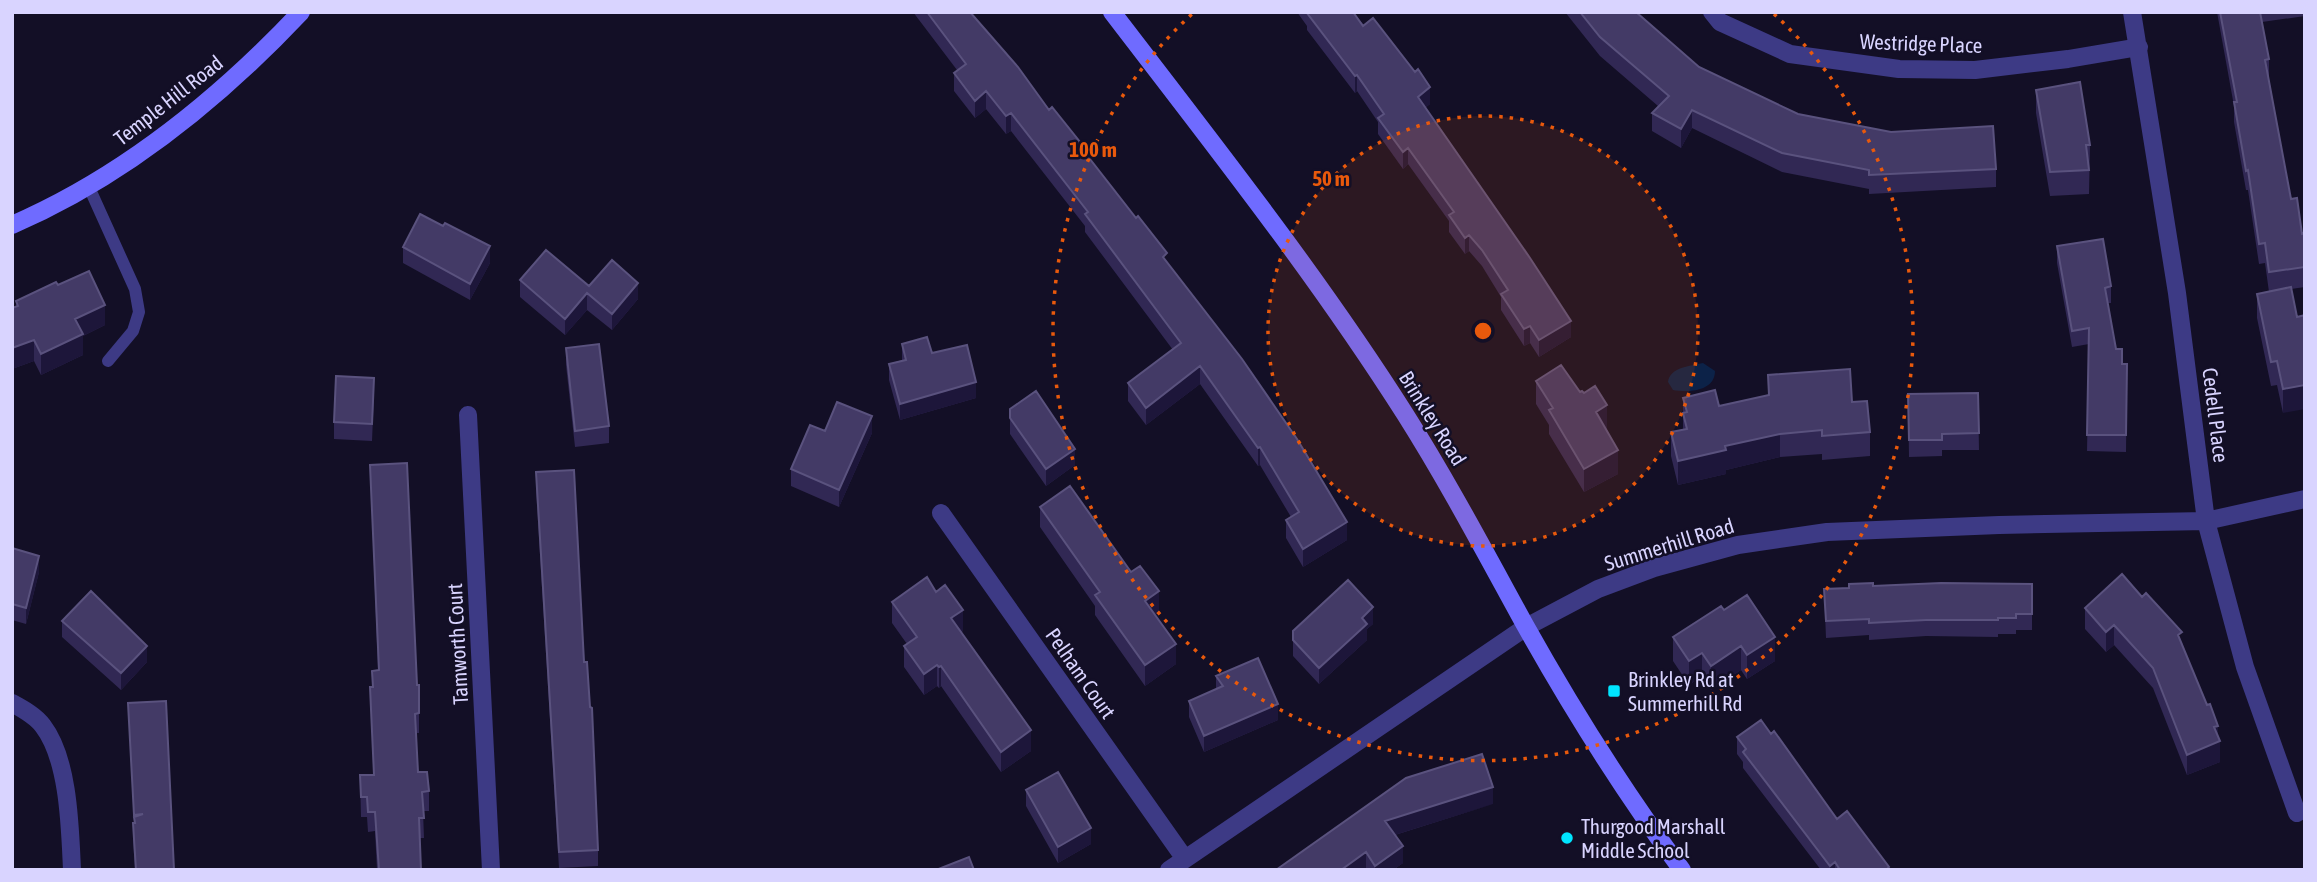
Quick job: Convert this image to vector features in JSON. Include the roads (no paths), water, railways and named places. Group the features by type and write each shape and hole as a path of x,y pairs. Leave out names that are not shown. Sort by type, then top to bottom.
{"main road":[{"name":"Temple Hill Road","path":"12,225 88,185 158,142 229,83 301,12"},
{"name":"Brinkley Road","path":"1112,12 1293,248 1365,351 1448,485 1526,627 1577,712 1682,870"}],"street":[{"name":"Westridge Place","path":"1712,12 1720,22 1790,54 1899,69 1975,70 2139,47"},
{"name":"Cedell Place","path":"2132,12 2177,293 2206,520 2245,667 2297,813"},
{"name":"Tamworth Court","path":"468,415 491,870"},
{"name":"Summerhill Road","path":"1169,870 1526,627 1598,589 1654,568 1718,550 1827,532 2206,520 2305,499"},
{"name":"Pelham Court","path":"941,513 1185,859"},
{"path":"12,703 41,723 54,749 68,816 72,870"}],"lane":[{"path":"88,185 135,289 139,312 133,331 108,361"}],"water":[{"path":"1703,363 1715,371 1711,383 1693,391 1673,390 1668,382 1672,373"}],"place":[{"name":"Brinkley Rd at Summerhill Rd","path":"1614,691"},
{"name":"Thurgood Marshall Middle School","path":"1567,838"}]}
